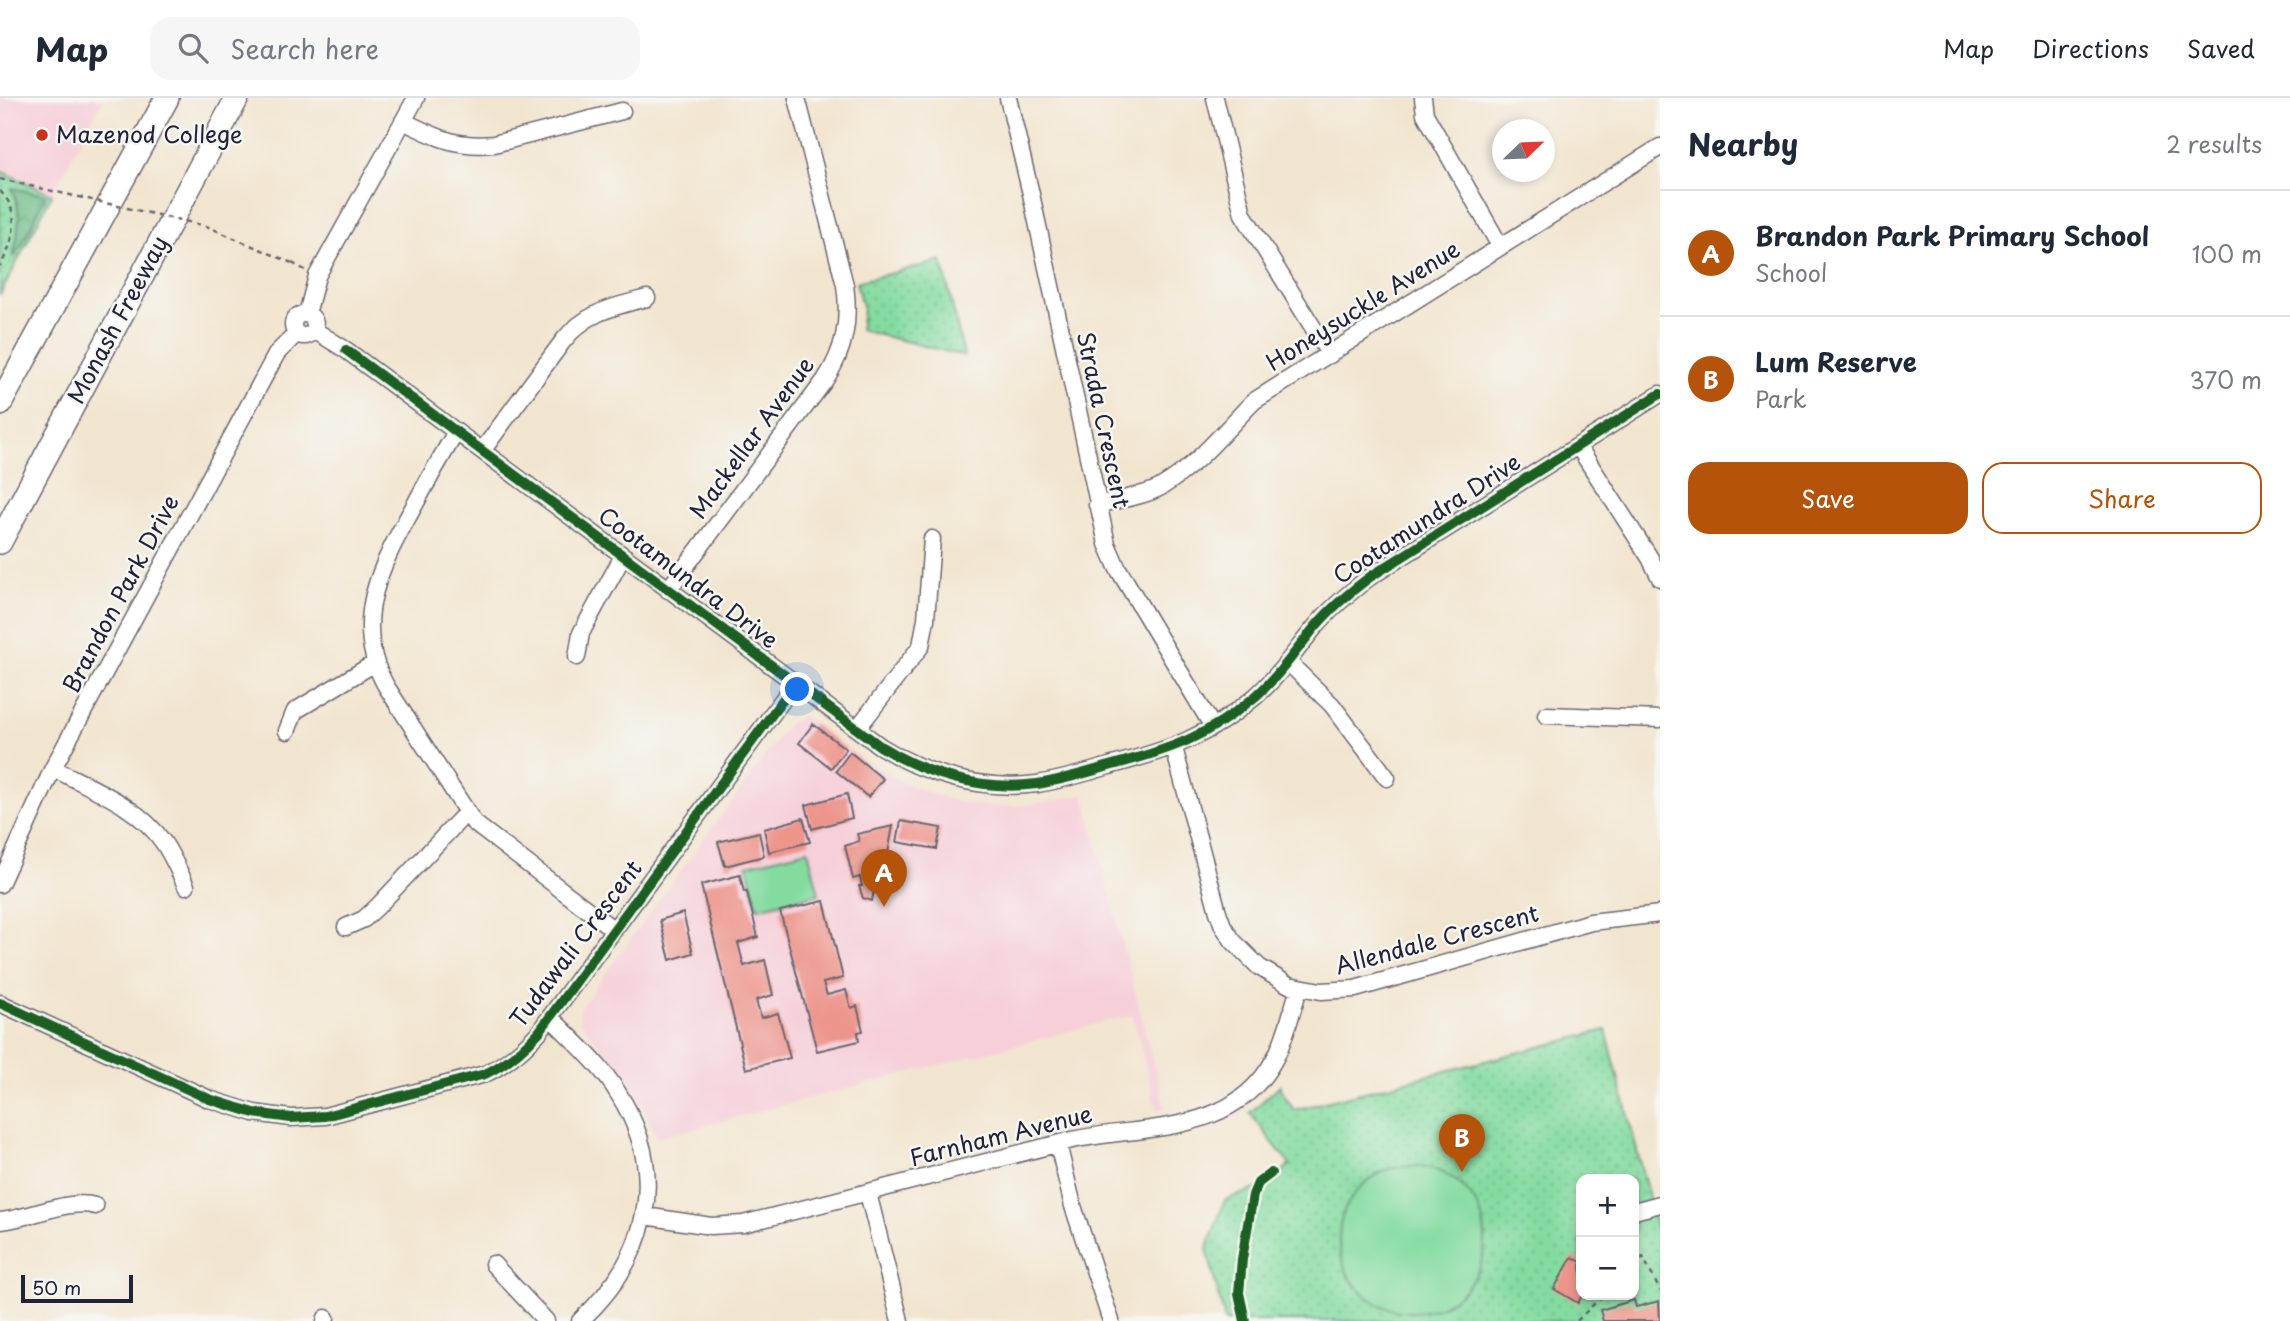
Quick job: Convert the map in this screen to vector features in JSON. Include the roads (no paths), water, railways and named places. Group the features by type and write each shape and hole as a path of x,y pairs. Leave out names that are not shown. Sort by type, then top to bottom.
{"highway":[{"path":"0,404 167,98"},
{"name":"Monash Freeway","path":"0,542 237,98"}],"street":[{"path":"307,314 317,276 416,98"},
{"name":"Mackellar Avenue","path":"668,590 825,380 836,361 845,335 848,310 845,285 797,98"},
{"name":"Strada Crescent","path":"1008,98 1107,544 1116,567 1213,727"},
{"path":"1215,98 1243,214 1330,355"},
{"path":"1423,98 1425,114 1500,246"},
{"path":"403,121 450,142 481,145 622,111"},
{"name":"Honeysuckle Avenue","path":"1097,505 1159,488 1203,456 1254,401 1660,147"},
{"path":"482,452 577,325 600,312 647,298"},
{"path":"307,314 313,319 314,330 309,335 296,334 292,327 293,320 299,315 307,314"},
{"name":"Cootamundra Drive","path":"314,330 346,350 900,759 949,777 985,784 1040,783 1174,748 1213,727 1257,695 1324,617 1352,590 1660,394"},
{"name":"Brandon Park Drive","path":"0,884 53,768 277,353 296,334"},
{"path":"456,432 378,574 370,619 375,663 386,686 466,813 479,828 614,930"},
{"path":"1578,446 1660,578"},
{"path":"857,729 921,646 926,619 932,539"},
{"path":"577,657 581,633 623,556"},
{"path":"1288,662 1332,705 1387,778"},
{"path":"288,731 295,711 375,663"},
{"name":"Tudawali Crescent","path":"0,1003 209,1098 254,1113 290,1118 337,1114 485,1074 521,1051 550,1017 795,683"},
{"path":"1546,715 1660,719"},
{"name":"Allendale Crescent","path":"1174,748 1223,926 1237,947 1259,967 1299,989 1355,989 1591,922 1660,914"},
{"path":"53,768 125,807 148,824 162,841 186,886"},
{"path":"346,927 371,913 466,813"},
{"name":"Farnham Avenue","path":"645,1216 732,1226 1058,1144 1101,1134 1174,1125 1216,1113 1241,1099 1262,1078 1275,1059 1299,989"},
{"path":"550,1017 608,1079 629,1112 644,1159 645,1216 630,1257 605,1297 580,1321"},
{"path":"1058,1144 1073,1206 1111,1321"},
{"path":"868,1193 900,1321"},
{"path":"0,1221 80,1203 95,1206"},
{"path":"1639,1210 1660,1204"},
{"path":"493,1264 546,1321"}],"place":[{"name":"Mazenod College","path":"42,135"},
{"name":"Brandon Park Primary School","path":"884,907"},
{"name":"Lum Reserve","path":"1462,1172"}]}
